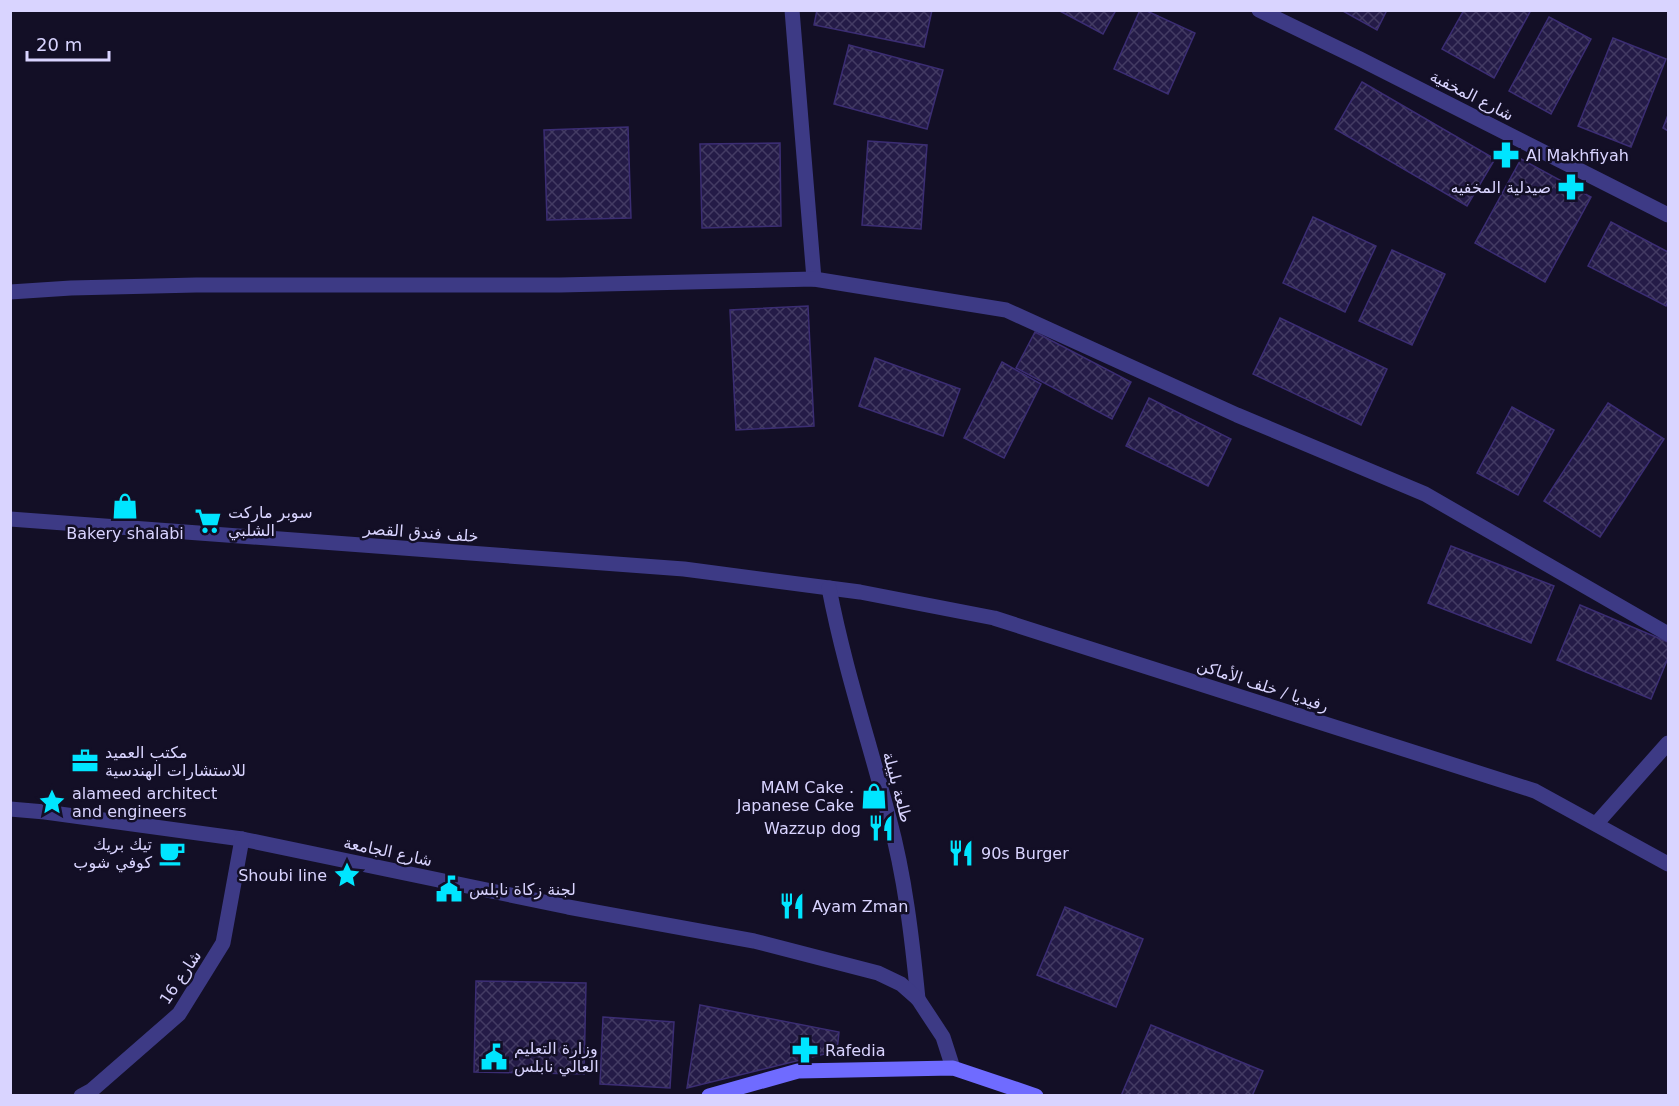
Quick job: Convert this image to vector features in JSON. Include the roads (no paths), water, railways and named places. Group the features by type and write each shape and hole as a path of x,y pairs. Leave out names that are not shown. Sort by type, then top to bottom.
{"main road":[{"path":"709,1095 798,1071 953,1068 1036,1095"}],"street":[{"path":"792,10 814,279"},
{"name":"شارع المخفية","path":"1259,10 1668,215"},
{"path":"10,292 196,285 560,285 814,279 1006,310 1238,415 1425,494 1668,634"},
{"name":"خلف فندق القصر","path":"10,519 684,568 829,588"},
{"name":"رفيديا / خلف الأماكن","path":"829,588 994,618 1535,790 1668,864"},
{"name":"طلعة بليبلة","path":"829,588 854,696 890,819 911,923 918,999"},
{"path":"1596,824 1668,743"},
{"name":"شارع الجامعة","path":"10,809 242,839 568,908 754,941 878,973 901,984 918,999 943,1038 953,1068"},
{"name":"شارع 16","path":"81,1095 92,1090 179,1014 192,994 223,944 242,839"}],"place":[{"name":"Al Makhfiyah","path":"1506,155"},
{"name":"صيدلية المخفيه","path":"1571,187"},
{"name":"Bakery shalabi","path":"125,506"},
{"name":"سوبر ماركت الشلبي","path":"208,521"},
{"name":"مكتب العميد للاستشارات الهندسية","path":"85,761"},
{"name":"MAM Cake . Japanese Cake","path":"874,796"},
{"name":"alameed architect and engineers","path":"52,802"},
{"name":"Wazzup dog","path":"881,828"},
{"name":"تيك بريك كوفي شوب","path":"172,853"},
{"name":"90s Burger","path":"961,853"},
{"name":"Shoubi line","path":"347,875"},
{"name":"لجنة زكاة نابلس","path":"449,889"},
{"name":"Ayam Zman","path":"792,906"},
{"name":"Rafedia","path":"805,1050"},
{"name":"وزارة التعليم العالي نابلس","path":"494,1057"}]}
